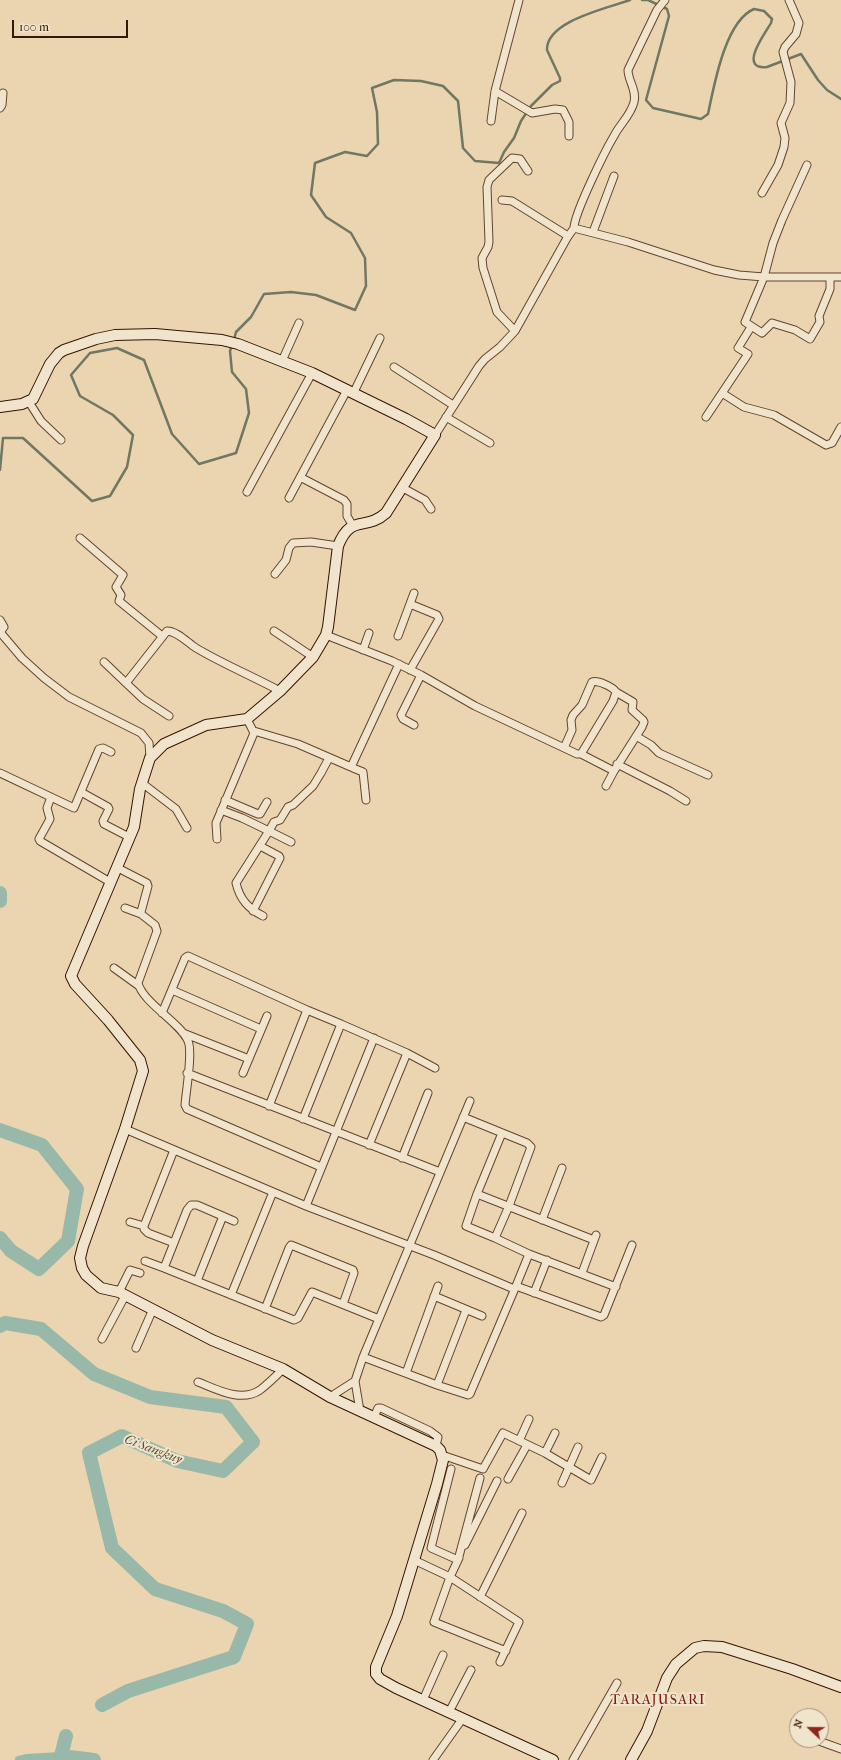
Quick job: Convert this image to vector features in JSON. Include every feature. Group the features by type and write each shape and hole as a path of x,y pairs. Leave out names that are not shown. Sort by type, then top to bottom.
{"street":[{"path":"491,121 495,91 519,0"},
{"path":"762,193 778,165 784,148 785,138 781,123 790,103 792,82 783,55 785,47 796,34 799,24 789,0"},
{"path":"150,758 164,744 206,725 247,719 280,690 313,657 326,635 328,627 338,546 342,535 350,527 374,521 381,518 386,513 478,366 515,332 568,236 574,228 574,223 580,209 614,135 631,112 634,100 634,90 628,78 628,70 657,10 664,1"},
{"path":"495,91 534,113 555,109 563,110 569,122 569,136"},
{"path":"0,108 2,105 3,93"},
{"path":"515,332 497,312 483,268 482,258 489,242 487,187 489,180 512,158 520,159 528,171"},
{"path":"807,165 773,243 764,277 744,320 746,324 762,333 772,324 776,323 785,328 795,330 810,339 820,322 819,316 830,289 830,277"},
{"path":"593,232 614,176"},
{"path":"502,200 512,201 568,236"},
{"path":"574,228 628,242 714,270 764,277 841,277"},
{"path":"282,361 299,324"},
{"path":"706,417 748,354 738,348 751,327"},
{"path":"0,407 29,402 37,393 54,358 64,350 115,335 136,334 222,340 238,344 312,373 435,435"},
{"path":"289,498 380,338"},
{"path":"394,367 453,405"},
{"path":"247,492 312,373"},
{"path":"722,393 744,407 774,415 826,445 832,443 841,427"},
{"path":"29,402 41,421 61,440"},
{"path":"446,417 490,443"},
{"path":"300,477 344,500 347,504 347,516 350,527"},
{"path":"403,488 425,500 431,509"},
{"path":"80,538 122,575 116,587 121,595 119,601 162,636"},
{"path":"275,574 286,560 289,548 293,543 311,542 338,546"},
{"path":"398,636 414,593"},
{"path":"410,604 437,615 439,619 410,670"},
{"path":"0,620 4,627 0,632 22,658 44,678 69,697 141,733 149,743 150,758 142,783 134,827 71,976 75,984 108,1020 143,1065 143,1077 126,1130 85,1240 80,1258 82,1268 94,1283 101,1288 122,1294 212,1340 283,1369 330,1397 436,1446 442,1454 443,1460 437,1484 391,1632 375,1671 380,1679 553,1760"},
{"path":"126,683 167,631 172,632 226,665 280,690"},
{"path":"274,631 313,657"},
{"path":"363,650 369,633"},
{"path":"326,635 399,664 475,706 564,748 670,791 686,801"},
{"path":"104,662 143,698 169,716"},
{"path":"352,767 399,664"},
{"path":"414,725 403,719 401,715 421,675"},
{"path":"564,748 572,730 571,720 573,715 582,704 592,682 596,681 608,686 633,702 632,710 639,715 644,722 606,786"},
{"path":"581,754 613,700 616,692"},
{"path":"247,719 254,731 298,744 363,772 366,800"},
{"path":"217,839 215,829 221,810 254,731"},
{"path":"636,736 651,745 659,754 708,775"},
{"path":"0,773 74,808 99,749 103,748 111,752"},
{"path":"263,916 253,911 244,903 236,884 274,822 280,820 288,807 293,805 313,786 322,773 329,758"},
{"path":"142,783 176,810 187,828"},
{"path":"81,792 108,808 104,824 129,838"},
{"path":"51,797 47,808 50,819 39,838 40,842 110,882"},
{"path":"225,800 258,814 260,814 267,802"},
{"path":"221,810 242,818 292,842"},
{"path":"253,911 280,858 279,856 260,846"},
{"path":"116,867 147,883 148,889 141,909 141,914"},
{"path":"125,908 141,914 155,925 157,931 138,979 139,986"},
{"path":"162,1013 185,958 188,956 307,1010 374,1038 435,1068"},
{"path":"114,968 139,986 188,1040 189,1048 185,1105 187,1109 321,1168"},
{"path":"172,990 261,1029"},
{"path":"269,1106 307,1010"},
{"path":"243,1073 267,1016"},
{"path":"303,1119 341,1024"},
{"path":"182,1033 249,1059"},
{"path":"306,1206 335,1131 374,1038"},
{"path":"369,1145 407,1053"},
{"path":"187,1073 440,1172"},
{"path":"402,1158 428,1093"},
{"path":"360,1411 355,1382 363,1357 470,1101"},
{"path":"463,1117 529,1144 531,1148 495,1238"},
{"path":"126,1130 306,1206 515,1288 534,1293 601,1317 604,1315 632,1245"},
{"path":"502,1133 477,1194 466,1226 528,1254 616,1287"},
{"path":"174,1150 144,1226 144,1229 148,1233 174,1243"},
{"path":"542,1220 562,1168"},
{"path":"231,1295 273,1192"},
{"path":"477,1194 542,1220 595,1238 582,1273"},
{"path":"164,1268 187,1210 191,1204 197,1205 234,1222"},
{"path":"197,1281 223,1216"},
{"path":"130,1222 144,1226"},
{"path":"266,1309 291,1245 353,1270 354,1273 343,1304"},
{"path":"363,1357 466,1396 470,1394 528,1254"},
{"path":"534,1293 547,1260"},
{"path":"145,1261 296,1320 312,1292 379,1319"},
{"path":"102,1338 122,1294 130,1270 140,1273"},
{"path":"406,1373 438,1286"},
{"path":"434,1296 482,1316"},
{"path":"136,1348 153,1309"},
{"path":"437,1385 466,1310"},
{"path":"198,1382 238,1395 250,1394 259,1391 283,1369"},
{"path":"330,1397 355,1382"},
{"path":"518,1441 529,1419"},
{"path":"442,1454 483,1469 503,1433 545,1453 568,1468 591,1480 602,1457"},
{"path":"545,1453 555,1433"},
{"path":"508,1479 527,1445"},
{"path":"562,1483 578,1447"},
{"path":"451,1469 431,1548 458,1560"},
{"path":"458,1560 480,1478"},
{"path":"498,1481 450,1577 434,1622 506,1651"},
{"path":"480,1597 522,1513"},
{"path":"414,1560 450,1577 519,1622 500,1662"},
{"path":"631,1760 647,1730 667,1678 676,1664 695,1648 704,1646 722,1647 792,1669 841,1687"},
{"path":"423,1700 443,1655"},
{"path":"449,1712 471,1670"},
{"path":"573,1760 617,1683"},
{"path":"433,1760 463,1718"},
{"path":"829,1745 841,1749"}],"waterway":[{"path":"234,340 236,332 251,317 264,294 291,292 316,295 355,310 366,286 365,258 351,233 326,217 311,195 315,163 345,152 367,156 378,144 377,112 372,88 394,80 421,81 443,86 458,101 463,148 475,161 499,163 504,152 514,138 521,121 531,106 552,85 560,81 547,50 549,40 556,31 580,17 630,0"},
{"path":"642,0 648,0 667,9 669,16 646,100 653,108 701,119 708,114 722,56 728,40 735,27 744,16 754,9 764,11 772,19 756,50 754,63 758,66 767,67 801,54 818,80 827,90 841,99"},
{"path":"0,470 3,438 23,438 92,501 110,496 127,467 133,435 113,415 80,396 71,375 90,353 117,348 144,360 172,434 199,464 236,453 249,413 246,389 232,372 230,351 232,345"},
{"name":"Ci Sangkuy","path":"0,893 0,901"},
{"name":"Ci Sangkuy","path":"0,1130 42,1145 77,1189 68,1241 39,1269 11,1251 0,1238"},
{"name":"Ci Sangkuy","path":"0,1326 5,1323 41,1329 94,1374 150,1397 226,1407 253,1442 223,1471 177,1461 122,1436 89,1453 112,1548 155,1589 223,1611 247,1624 234,1657 128,1691 102,1705"},
{"name":"Ci Sangkuy","path":"66,1736 61,1756 94,1760"},
{"path":"19,1760 27,1758 61,1756"}],"district":[{"name":"TARAJUSARI","path":"658,1701"}]}
